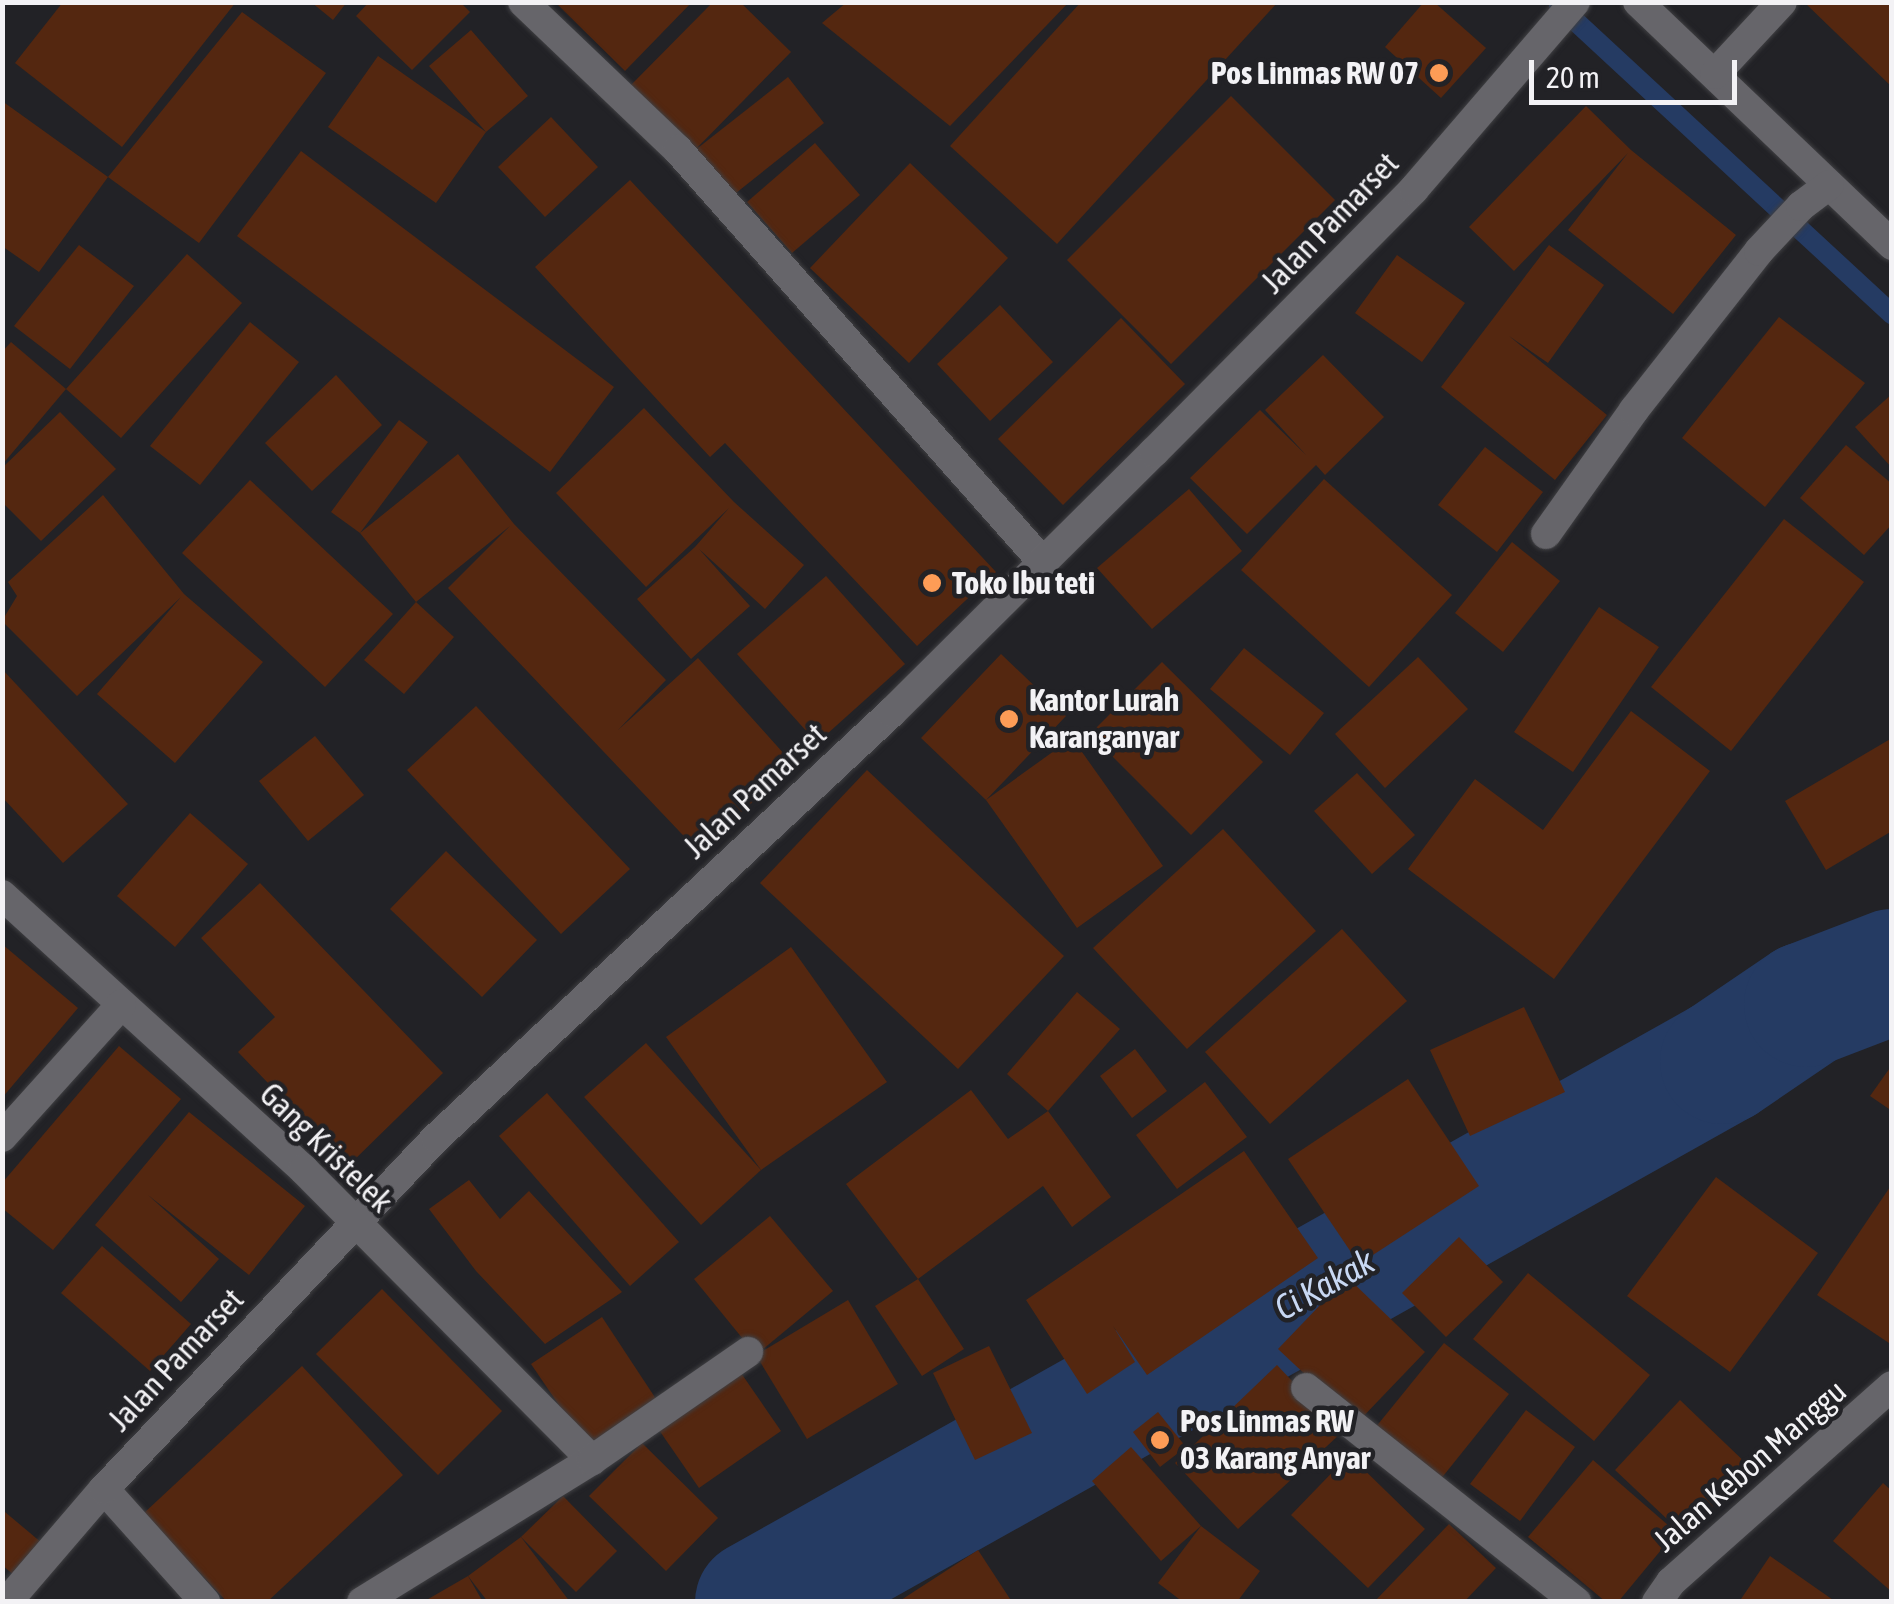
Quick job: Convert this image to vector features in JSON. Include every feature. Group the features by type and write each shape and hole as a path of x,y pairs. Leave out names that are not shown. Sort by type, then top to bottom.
{"street":[{"path":"523,2 678,150 1041,560"},
{"name":"Jalan Pamarset","path":"7,1602 104,1489 353,1223 571,1008 892,712 1414,189 1575,2"},
{"path":"1638,2 1892,245"},
{"path":"1716,74 1782,2"},
{"path":"1546,534 1634,410 1759,251 1800,206 1829,186"},
{"name":"Gang Kristelek","path":"2,895 304,1170 592,1460"},
{"path":"2,1137 121,1005"},
{"path":"362,1602 592,1460 748,1352"},
{"path":"1306,1388 1576,1602"},
{"name":"Jalan Kebon Manggu","path":"1657,1602 1671,1582 1888,1397"},
{"path":"104,1489 205,1602"}],"building":[{"path":"63,2 236,2 122,147 15,63"},
{"path":"311,2 347,2 333,20"},
{"path":"369,2 460,2 470,12 412,70 356,16"},
{"path":"555,2 692,2 625,71"},
{"path":"713,2 740,2 791,52 694,151 630,86"},
{"path":"847,2 1069,2 950,126 822,23"},
{"path":"1081,2 1278,2 1057,244 950,146"},
{"name":"Pos Linmas RW 07","path":"1424,2 1434,2 1486,48 1441,98 1385,47"},
{"path":"1804,2 1892,2 1892,87"},
{"path":"242,12 326,73 199,243 108,177"},
{"path":"471,30 528,96 486,132 429,66"},
{"path":"378,56 486,132 436,203 328,127"},
{"path":"788,77 824,123 731,197 694,151"},
{"path":"1231,96 1335,200 1171,364 1067,260"},
{"path":"2,101 108,177 39,272 2,246"},
{"path":"1586,106 1631,150 1736,235 1673,314 1568,230 1628,153 1514,271 1469,227"},
{"path":"551,117 598,167 545,217 498,167"},
{"path":"815,143 860,195 792,253 747,202"},
{"path":"301,151 614,387 550,472 237,236"},
{"path":"910,163 1008,258 909,363 810,268"},
{"path":"630,180 996,572 917,646 725,443 710,457 535,267"},
{"path":"79,245 134,286 70,369 14,326"},
{"path":"1549,245 1604,285 1548,363 1509,336 1607,415 1555,480 1441,387"},
{"path":"187,254 242,303 121,438 66,389"},
{"path":"1397,255 1465,303 1422,362 1355,313"},
{"path":"1000,305 1053,362 990,421 937,364"},
{"path":"1779,317 1865,383 1765,507 1682,438"},
{"path":"1121,318 1185,384 1063,505 998,439"},
{"path":"250,322 299,362 200,485 150,446"},
{"path":"11,342 66,389 2,465 2,352"},
{"path":"1323,355 1384,417 1325,475 1316,465 1247,534 1190,478 1260,410 1306,455 1265,410"},
{"path":"336,375 382,425 312,491 265,443"},
{"path":"1892,394 1892,468 1855,427"},
{"path":"644,408 734,502 804,565 765,609 699,549 750,606 691,659 637,599 695,547 729,508 646,587 556,493"},
{"path":"60,412 116,469 41,541 2,502 2,468"},
{"path":"399,420 428,442 360,533 331,512"},
{"path":"1846,445 1892,484 1892,524 1864,555 1800,498"},
{"path":"1485,447 1543,492 1497,552 1438,505"},
{"path":"458,454 514,524 666,680 618,730 698,658 794,765 698,851 448,588 510,526 416,602 360,533"},
{"path":"1324,479 1452,595 1369,687 1241,570"},
{"path":"250,480 393,614 325,687 182,553"},
{"path":"1189,489 1242,551 1152,629 1097,568"},
{"path":"103,495 184,594 263,662 175,763 97,694 181,597 77,696 2,621 17,596 8,582"},
{"path":"1784,519 1864,582 1731,751 1651,687"},
{"path":"1512,542 1560,581 1503,652 1455,613"},
{"path":"826,576 905,664 817,743 737,654"},
{"path":"416,602 454,637 404,694 364,660"},
{"path":"1599,607 1659,647 1573,772 1514,732"},
{"path":"1244,648 1324,713 1290,755 1210,689"},
{"path":"1001,654 1066,716 986,800 921,738"},
{"path":"1418,657 1468,709 1385,788 1335,734"},
{"path":"1162,662 1263,762 1191,835 1090,734"},
{"path":"2,669 128,804 63,863 2,797"},
{"path":"476,706 630,869 561,934 407,770"},
{"path":"1631,711 1710,771 1554,979 1408,869 1475,779 1543,830"},
{"path":"315,736 364,795 308,841 259,781"},
{"path":"1072,738 1163,866 1077,928 986,800"},
{"path":"1892,738 1892,831 1826,870 1785,801"},
{"path":"867,770 1064,956 958,1069 760,883"},
{"path":"1357,773 1415,835 1372,874 1314,811"},
{"path":"190,813 248,864 175,947 117,896"},
{"path":"1223,829 1316,931 1187,1049 1093,948"},
{"path":"446,851 537,940 482,997 390,909"},
{"path":"260,883 443,1073 348,1166 238,1052 275,1017 201,938"},
{"path":"1342,929 1407,1001 1270,1124 1205,1052"},
{"path":"2,944 78,1008 2,1098"},
{"path":"791,947 887,1082 761,1170 666,1037"},
{"path":"1077,992 1120,1029 1048,1111 1007,1074"},
{"path":"1524,1007 1565,1092 1470,1136 1430,1050"},
{"path":"646,1043 761,1170 701,1225 584,1097"},
{"path":"119,1046 181,1099 53,1250 2,1208 2,1183"},
{"path":"1135,1049 1167,1091 1132,1118 1100,1076"},
{"path":"1892,1065 1892,1111 1870,1096"},
{"path":"1408,1079 1479,1186 1359,1264 1288,1159"},
{"path":"1205,1082 1247,1137 1177,1189 1136,1135"},
{"path":"971,1090 1008,1139 1048,1111 1111,1197 1072,1227 1043,1186 918,1279 846,1184"},
{"path":"547,1093 679,1242 630,1286 499,1136"},
{"path":"189,1112 305,1206 249,1275 148,1195 219,1259 181,1302 95,1225"},
{"path":"1244,1151 1318,1258 1147,1375 1113,1326 1135,1362 1087,1394 1026,1300"},
{"path":"1716,1177 1818,1253 1730,1372 1627,1296"},
{"path":"469,1180 500,1219 529,1191 622,1292 545,1344 476,1271 429,1209"},
{"path":"1892,1184 1892,1345 1817,1295"},
{"path":"770,1216 833,1291 756,1355 694,1279"},
{"path":"1459,1237 1503,1282 1446,1337 1402,1293"},
{"path":"102,1246 191,1324 150,1371 61,1293"},
{"path":"1528,1273 1650,1375 1594,1441 1473,1339"},
{"path":"1347,1277 1425,1352 1357,1423 1278,1349"},
{"path":"918,1279 964,1349 922,1376 875,1306"},
{"path":"382,1289 502,1411 438,1475 316,1354"},
{"path":"848,1300 898,1384 807,1439 756,1355"},
{"path":"602,1317 658,1402 588,1448 531,1364"},
{"path":"1444,1343 1509,1394 1440,1480 1375,1428"},
{"path":"989,1346 1032,1433 975,1460 933,1373"},
{"path":"1277,1365 1341,1433 1238,1529 1175,1463"},
{"path":"302,1366 403,1475 267,1602 227,1602 144,1513"},
{"path":"741,1373 781,1431 699,1488 659,1430"},
{"path":"1680,1400 1751,1468 1685,1536 1615,1470"},
{"path":"1526,1410 1575,1447 1520,1521 1470,1484"},
{"name":"Pos Linmas RW 03 Karang Anyar","path":"1158,1412 1186,1447 1160,1467 1133,1432"},
{"path":"642,1443 718,1518 666,1571 589,1496"},
{"path":"1131,1447 1201,1526 1161,1561 1092,1481"},
{"path":"1349,1455 1425,1529 1368,1588 1291,1515"},
{"path":"1593,1460 1676,1532 1618,1602 1606,1602 1528,1537"},
{"path":"1883,1483 1892,1491 1892,1592 1833,1541"},
{"path":"563,1496 617,1551 576,1592 521,1537"},
{"path":"5,1512 42,1543 15,1576 2,1565"},
{"path":"1449,1524 1496,1568 1464,1602 1374,1602"},
{"path":"1201,1526 1260,1571 1237,1602 1183,1602 1158,1583"},
{"path":"521,1537 570,1602 488,1602 468,1576"},
{"path":"978,1550 1012,1602 898,1602"},
{"path":"1770,1556 1836,1602 1739,1602"},
{"path":"468,1576 483,1602 423,1602"}],"waterway":[{"path":"1559,6 1892,314"},
{"name":"Ci Kakak","path":"757,1602 1722,1061 1806,1004 1892,971"}],"place":[{"name":"Pos Linmas RW 07","path":"1439,73"},
{"name":"Toko Ibu teti","path":"932,583"},
{"name":"Kantor Lurah Karanganyar","path":"1009,719"},
{"name":"Pos Linmas RW 03 Karang Anyar","path":"1160,1440"}]}
